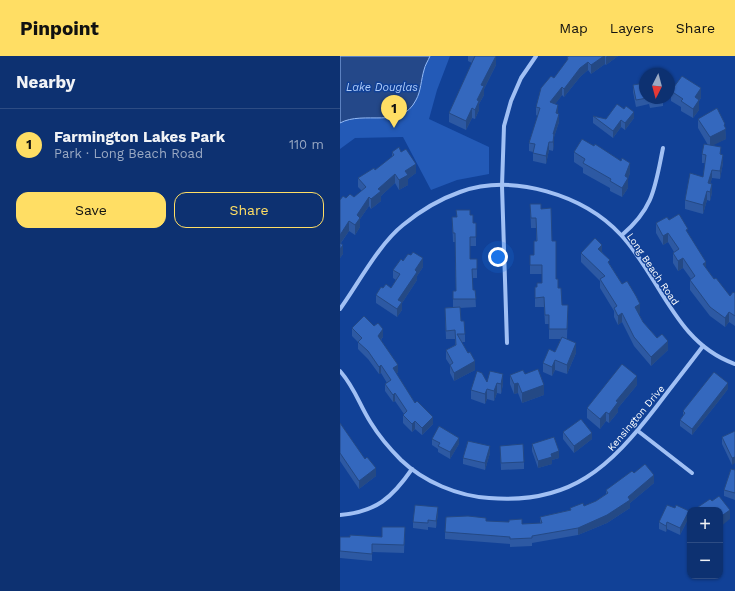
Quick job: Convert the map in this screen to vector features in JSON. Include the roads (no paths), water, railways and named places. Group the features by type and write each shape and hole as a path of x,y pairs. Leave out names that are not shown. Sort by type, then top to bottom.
{"street":[{"path":"507,343 502,186 504,126 510,105 521,78 536,56"},
{"path":"622,235 641,217 650,204 663,148"},
{"name":"Long Beach Road","path":"340,310 379,252 402,225 432,204 461,191 502,186 550,191 576,202 611,225 622,235 676,317 703,346 735,364"},
{"name":"Kensington Drive","path":"340,371 355,389 370,422 384,442 412,469 448,489 476,497 510,500 547,495 584,480 611,460 638,431 703,346"},
{"path":"638,431 692,473"},
{"path":"340,515 356,514 377,506 393,494 412,469"}],"water":[{"name":"Lake Douglas","path":"340,56 430,56 424,68 418,97 409,109 392,117 360,118 340,123"}],"place":[{"name":"Farmington Lakes Park","path":"394,128"}]}
